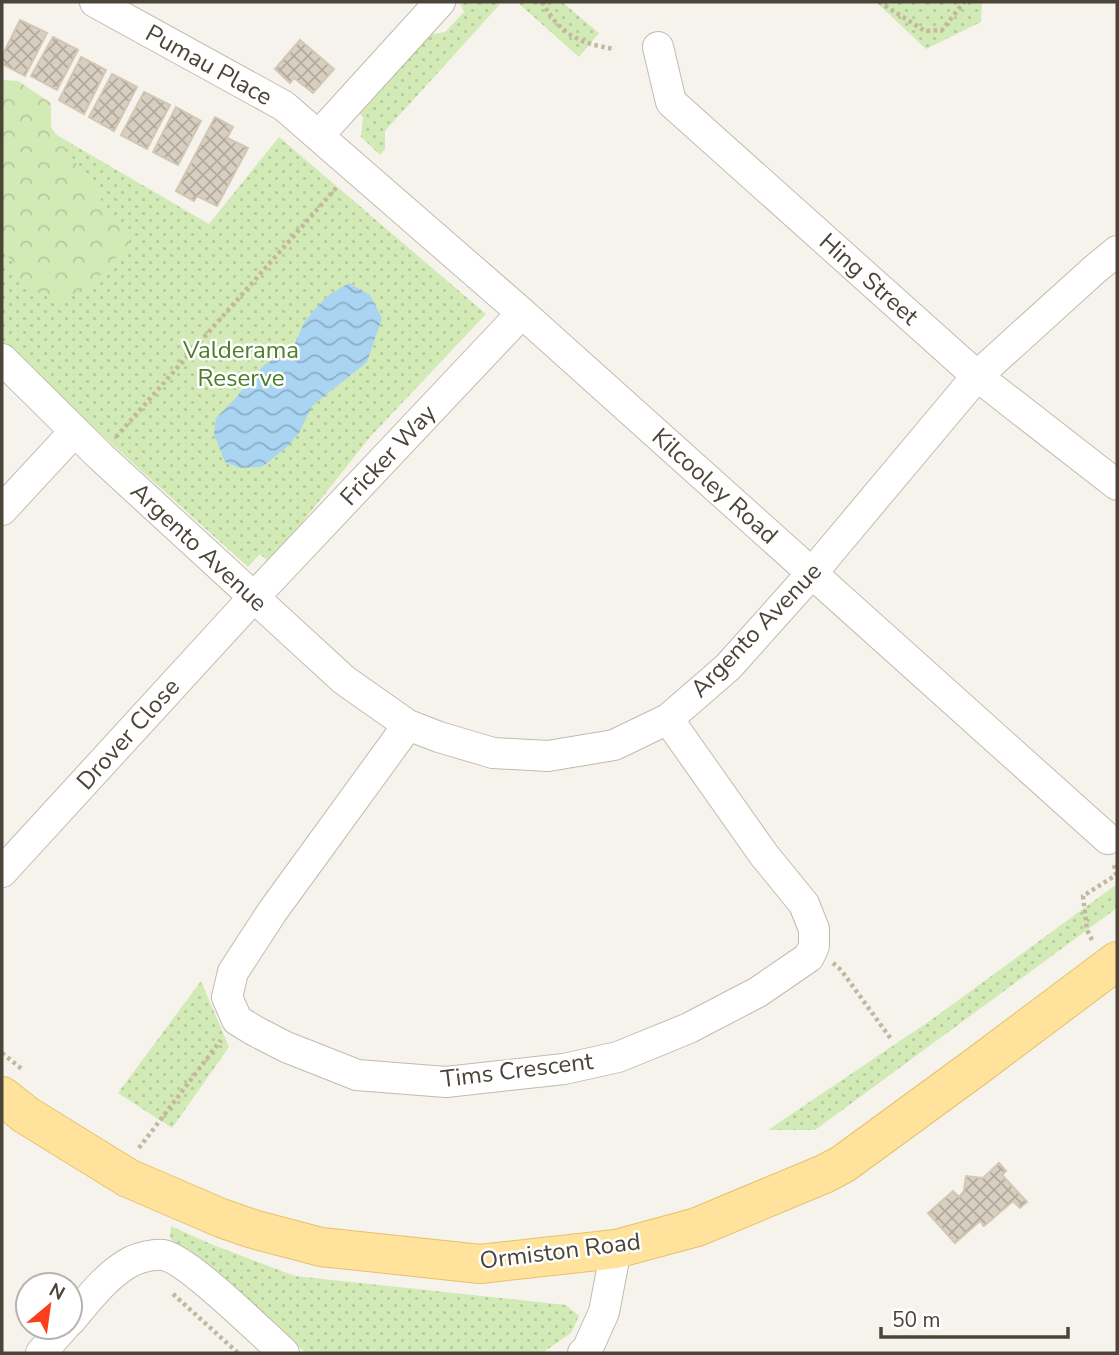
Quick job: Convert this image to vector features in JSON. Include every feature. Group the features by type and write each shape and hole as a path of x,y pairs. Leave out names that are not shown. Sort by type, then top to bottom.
{"main road":[{"name":"Ormiston Road","path":"2,1096 26,1115 128,1178 221,1218 321,1247 480,1264 616,1249 697,1227 843,1164 1111,965"}],"street":[{"name":"Pumau Place","path":"95,2 284,106 319,135"},
{"path":"319,135 440,2"},
{"name":"Hing Street","path":"658,47 671,102 977,376 1117,485"},
{"name":"Kilcooley Road","path":"319,135 522,313 1108,839"},
{"name":"Argento Avenue","path":"2,359 75,431 344,680 408,725 439,737 493,753 548,756 614,745 668,719 728,667 812,573 977,376 1117,251"},
{"name":"Fricker Way","path":"254,597 522,313"},
{"path":"2,510 75,431"},
{"name":"Drover Close","path":"2,872 254,597"},
{"path":"668,719 764,855 804,904 814,929 814,946"},
{"path":"237,1020 227,997 233,972 272,912 408,725"},
{"name":"Tims Crescent","path":"237,1020 286,1047 357,1075 446,1082 564,1069 618,1057 689,1028 758,992 809,957 814,946"},
{"path":"583,1353 587,1350 604,1312 616,1249"},
{"path":"84,1305 110,1276 132,1261 149,1255 166,1255 189,1268 284,1353"}],"path":[{"path":"542,2 550,16 568,35 614,49"},
{"path":"879,2 925,31 942,30 964,2"},
{"path":"110,445 340,184"},
{"path":"1108,839 1116,875 1083,895 1087,930 1111,965"},
{"path":"814,946 841,970 891,1039"},
{"path":"139,1148 237,1020"},
{"path":"173,1294 238,1353"}],"green space":[{"path":"460,2 502,2 385,131 385,149 380,155 361,137 363,118 356,108 422,36 445,32 464,12"},
{"path":"517,2 562,2 599,33 579,57"},
{"path":"876,2 982,2 981,22 926,49"},
{"path":"2,80 18,81 51,103 51,127 130,242 98,278 64,302 22,287 14,263 2,250"},
{"name":"Valderama Reserve","path":"2,103 209,224 279,137 486,314 370,437 270,563 260,554 248,567 52,390 2,341"},
{"path":"1117,884 1117,908 815,1130 768,1130 934,1018"},
{"path":"201,981 229,1047 172,1128 118,1093"},
{"path":"171,1226 295,1276 566,1305 579,1316 571,1333 542,1353 306,1353 170,1238"}],"water":[{"path":"349,283 370,295 382,318 367,362 312,406 299,433 288,446 262,467 240,468 225,462 214,434 216,418 264,365 293,348 304,323 315,309 329,295"}],"building":[{"path":"20,20 47,33 25,76 2,64 2,56"},
{"path":"53,37 78,50 57,90 31,76"},
{"path":"300,40 334,69 313,93 294,78 290,83 275,69"},
{"path":"81,57 106,70 84,114 59,100"},
{"path":"112,74 137,87 114,131 89,117"},
{"path":"144,92 170,105 147,149 121,135"},
{"path":"176,107 201,121 178,165 153,152"},
{"path":"215,117 233,127 227,138 248,148 217,206 197,196 194,201 176,191"},
{"path":"999,1163 1006,1171 1002,1175 1027,1202 1020,1208 1013,1201 984,1226 980,1221 955,1243 928,1213 953,1191 959,1197 964,1191 966,1176 983,1178"}]}
